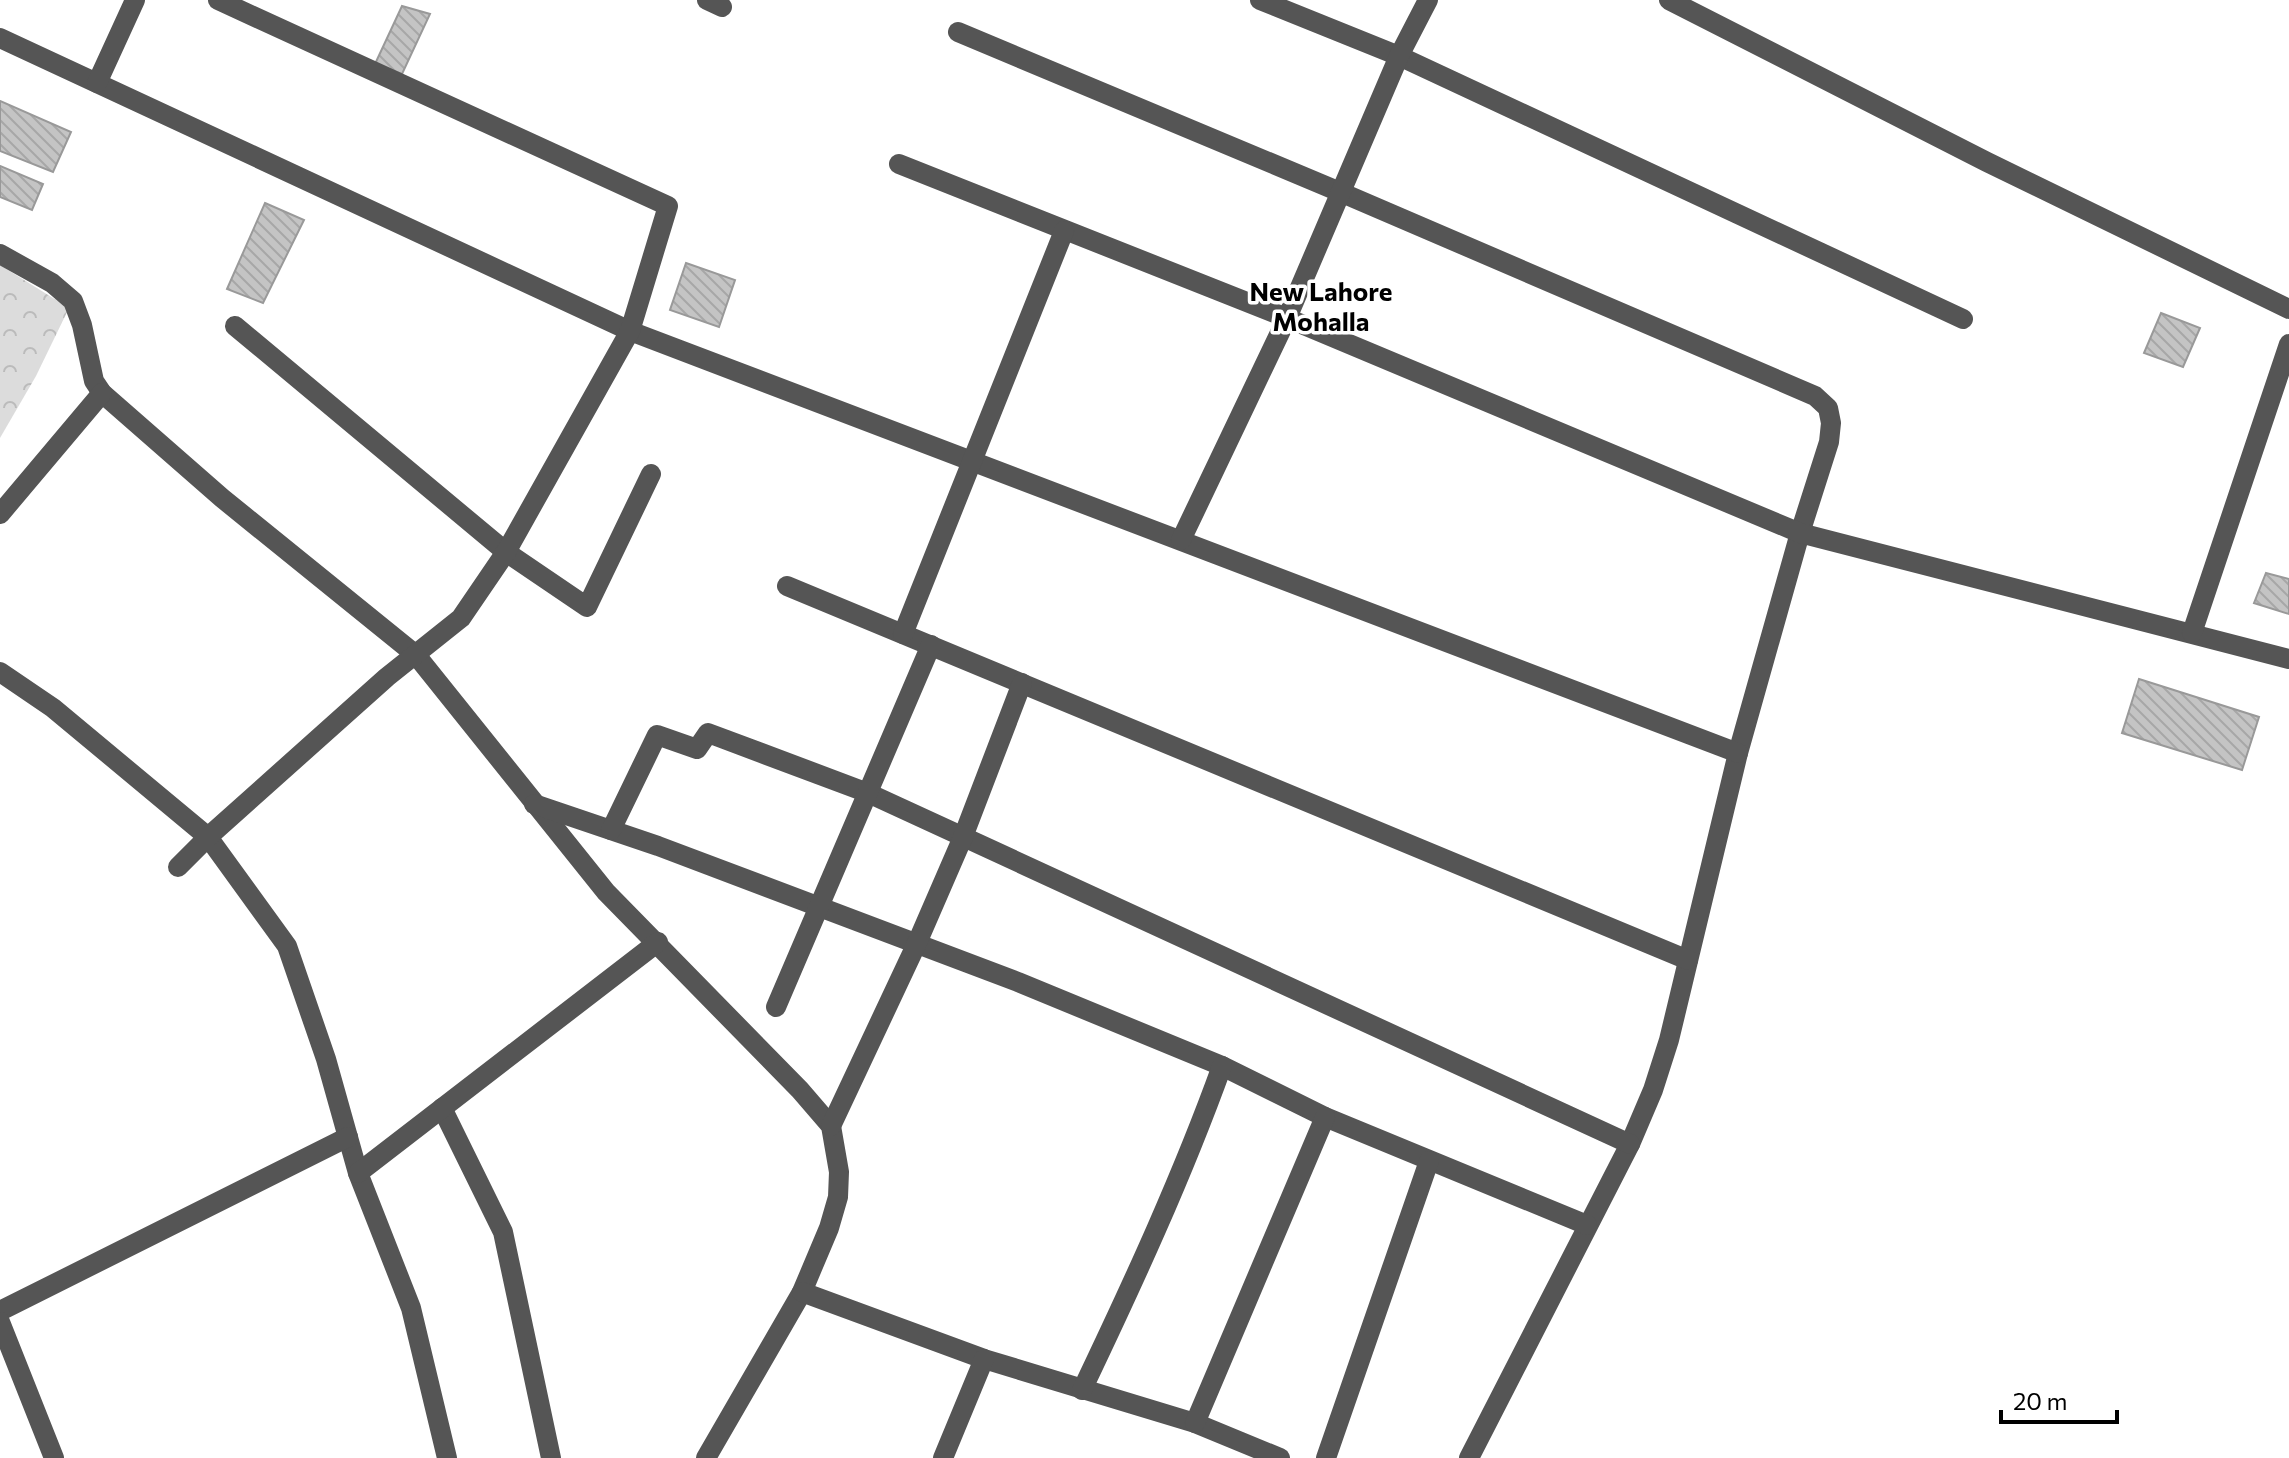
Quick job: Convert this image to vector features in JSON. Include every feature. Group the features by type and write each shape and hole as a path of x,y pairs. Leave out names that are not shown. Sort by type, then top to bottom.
{"street":[{"path":"97,83 135,0"},
{"path":"178,867 387,677 461,618 506,552 630,331 668,206 218,0"},
{"path":"1260,0 1399,56 1963,319"},
{"path":"1181,540 1287,318 1399,56 1428,0"},
{"path":"1669,0 1987,162 2289,309"},
{"path":"958,32 1815,396 1828,408 1831,423 1829,442 1738,753 1657,1078 1630,1144 1469,1458"},
{"path":"0,38 630,331 1738,753"},
{"path":"899,164 1287,318 1800,533 2289,659"},
{"path":"903,634 1064,231"},
{"path":"0,254 52,283 73,301 82,325 94,381 102,393 222,498 416,655 606,892 658,942 831,1126 839,1172 838,1197 829,1228 802,1292 706,1458"},
{"path":"235,326 506,552 587,607 651,474"},
{"path":"2192,633 2289,344"},
{"path":"0,514 102,393"},
{"path":"787,586 1688,960"},
{"path":"776,1007 931,645"},
{"path":"0,672 53,708 208,837 287,946 326,1059 358,1173 411,1308 447,1458"},
{"path":"831,1126 963,837 1022,683"},
{"path":"611,830 657,735 697,749 708,733 868,793 1630,1144"},
{"path":"534,804 917,943 1222,1066 1325,1117 1587,1225"},
{"path":"358,1173 658,942"},
{"path":"1082,1390 1156,1235 1222,1066"},
{"path":"442,1108 503,1232 551,1458"},
{"path":"1195,1423 1325,1117"},
{"path":"0,1311 348,1137"},
{"path":"1326,1458 1429,1161"},
{"path":"802,1292 984,1359 1195,1423 1234,1449 1280,1458"},
{"path":"0,1322 54,1458"},
{"path":"943,1458 984,1359"}],"green space":[{"path":"0,265 69,308 36,376 0,438"}],"building":[{"path":"402,6 430,14 402,74 375,64"},
{"path":"0,101 71,132 53,172 0,151"},
{"path":"0,166 43,184 32,210 0,197"},
{"path":"265,203 304,220 263,303 227,289"},
{"path":"686,263 735,280 719,327 670,310"},
{"path":"2161,313 2200,328 2183,367 2144,353"},
{"path":"2266,573 2289,579 2289,614 2254,603"},
{"path":"2139,679 2259,717 2242,770 2122,733"}],"district":[{"name":"New Lahore Mohalla","path":"1321,307"}]}
